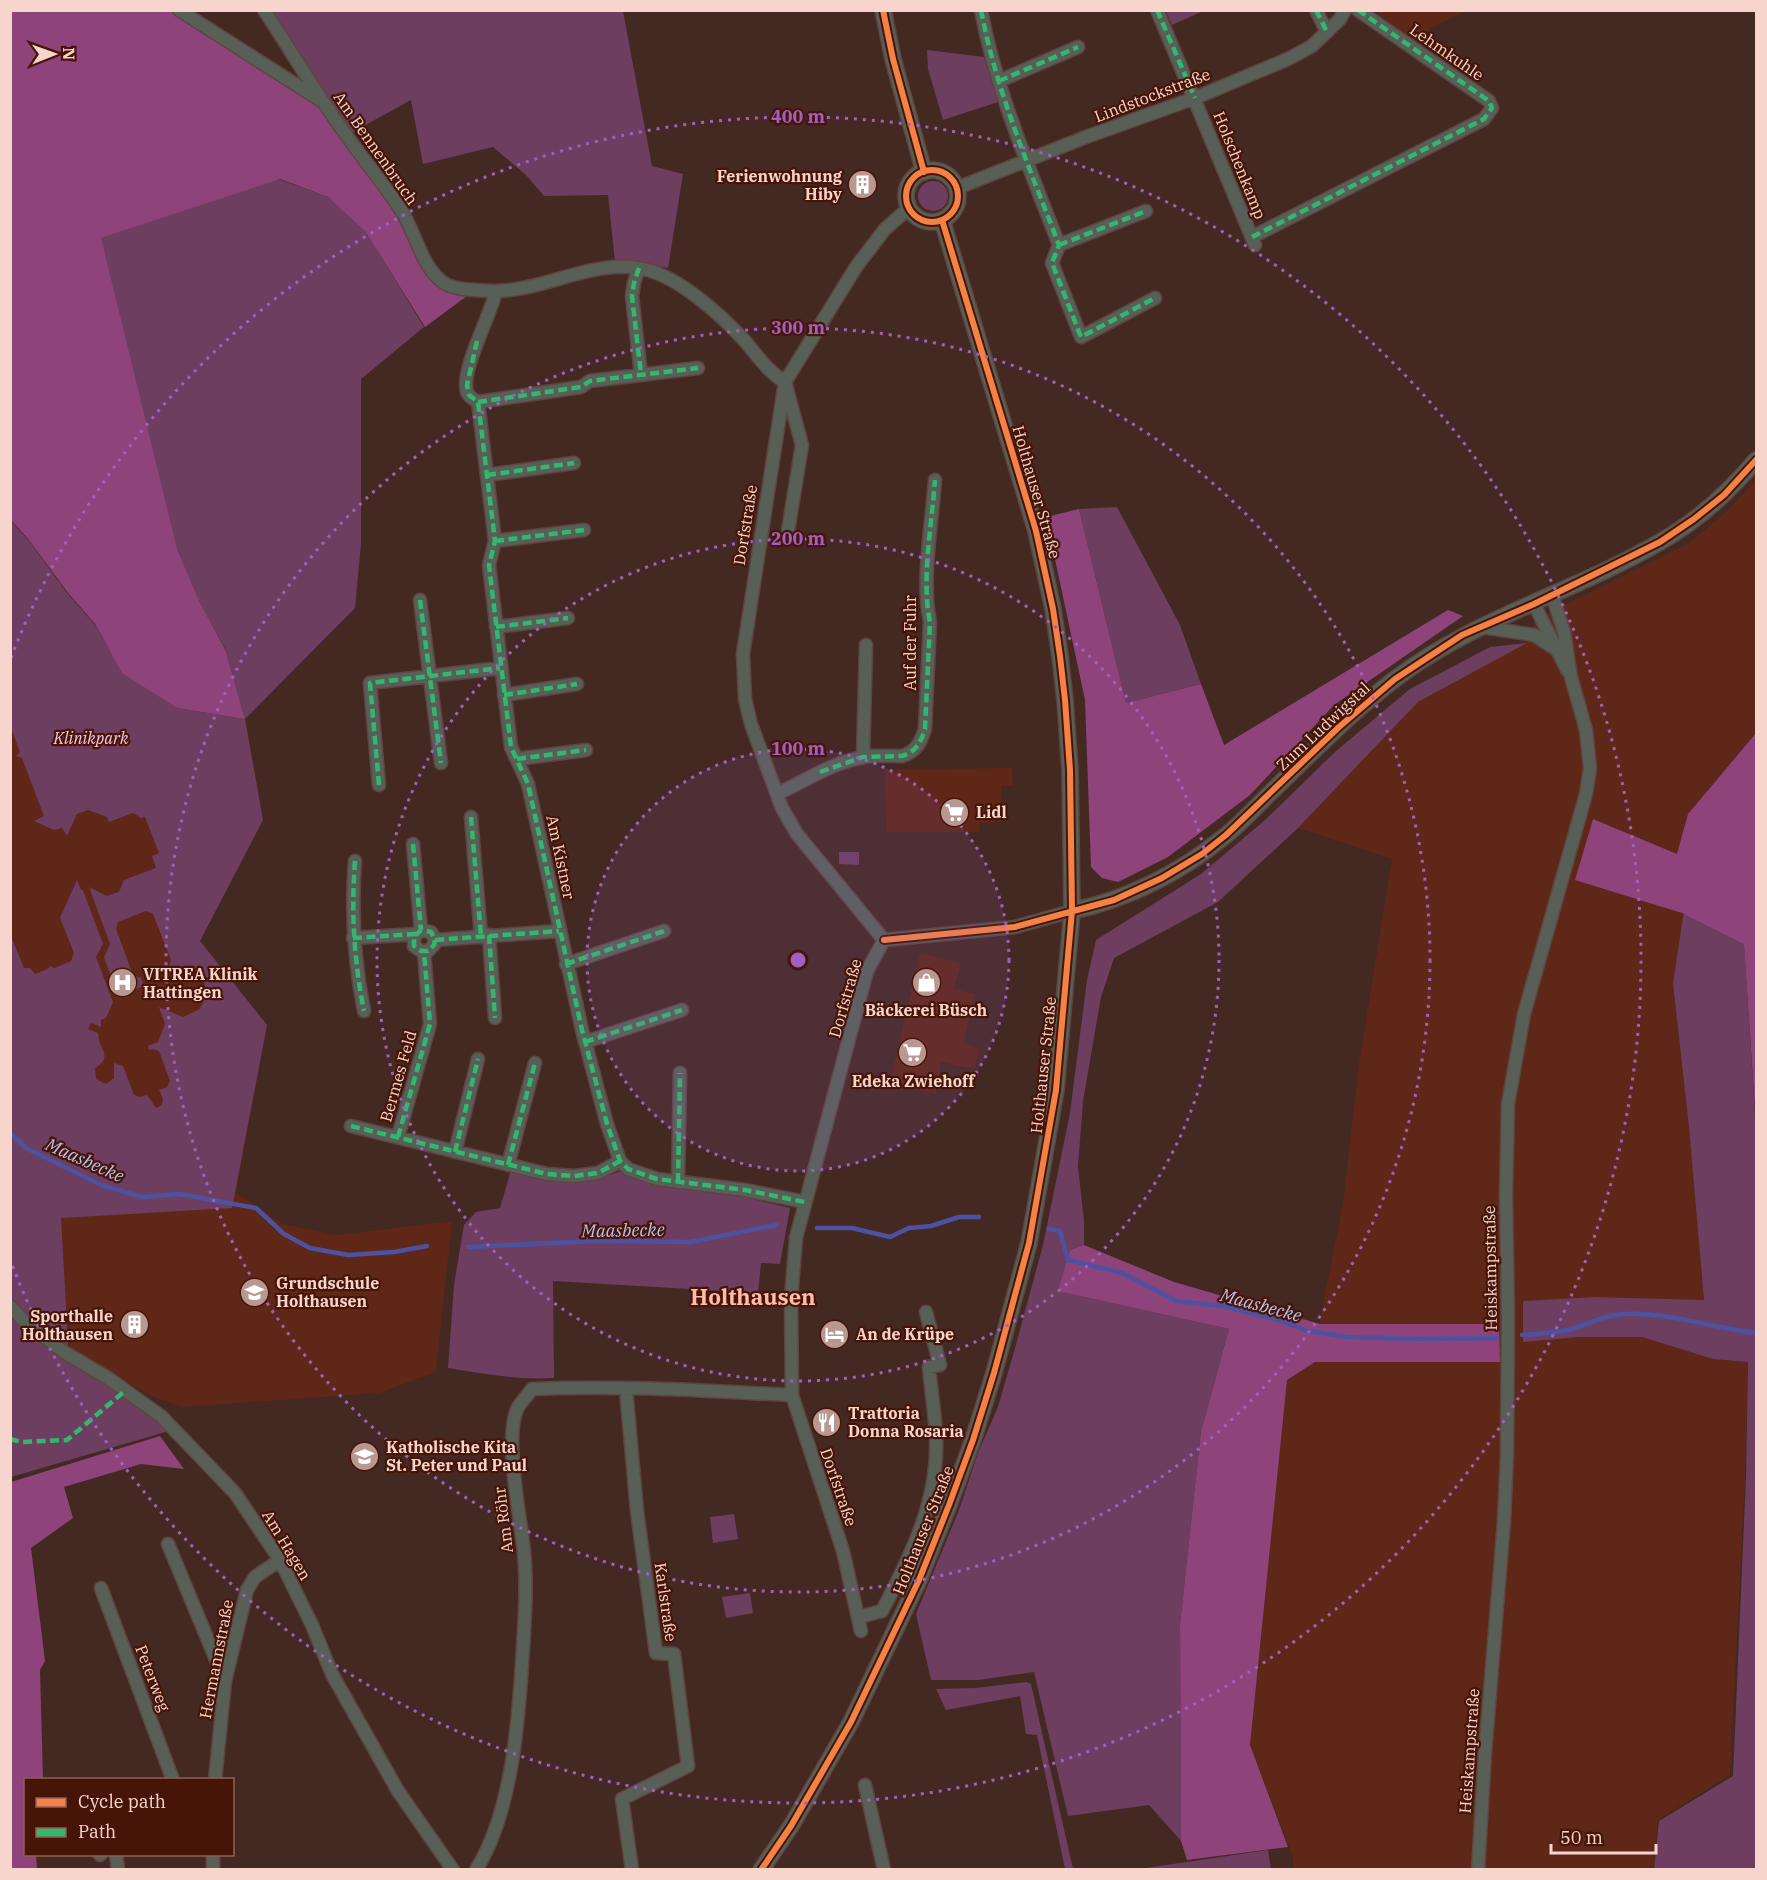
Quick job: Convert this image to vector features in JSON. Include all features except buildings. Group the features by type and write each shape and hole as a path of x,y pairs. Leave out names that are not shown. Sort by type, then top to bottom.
{"street":[{"path":"179,10 324,102"},
{"name":"Am Bennenbruch","path":"264,10 324,102 402,211 432,273 445,284 496,291 607,267 620,266 655,272 672,281 711,309 735,331 773,374 785,382"},
{"path":"883,10 893,59 924,172"},
{"path":"981,10 986,39 999,81 1059,245 1052,263 1081,337 1155,298"},
{"name":"Holschenkamp","path":"1157,10 1254,241"},
{"path":"1316,10 1327,32"},
{"name":"Lindstockstraße","path":"957,188 1195,98 1288,58 1312,46 1345,10"},
{"name":"Lehmkuhle","path":"1254,241 1484,119 1492,108 1489,101 1358,10"},
{"path":"999,81 1078,47"},
{"path":"924,172 944,173 950,177 957,188 958,196 954,211 942,220 923,221 909,208 907,201 909,186 912,180 924,172"},
{"name":"Dorfstraße","path":"861,1631 843,1551 792,1395 791,1299 796,1238 805,1203 867,971 884,940 797,834 782,808 751,724 745,699 743,654 785,382 856,267 885,229 909,208"},
{"path":"1059,245 1146,212"},
{"name":"Holthauser Straße","path":"761,1869 791,1826 851,1722 919,1580 950,1506 994,1373 1029,1243 1056,1090 1072,911 1068,735 1061,667 1049,586 1034,522 942,220"},
{"path":"639,268 632,296 641,375"},
{"name":"Am Kistner","path":"496,291 492,308 477,341 467,379 467,392 478,402 495,541 489,565 511,747 528,784 585,1042 607,1124 620,1161"},
{"path":"478,402 581,387 590,381 698,368"},
{"path":"785,382 802,445 787,537"},
{"name":"Zum Ludwigstal","path":"884,940 1015,927 1114,900 1162,878 1202,854 1226,835 1339,727 1395,679 1462,635 1534,604 1666,539 1724,495 1756,460"},
{"path":"487,475 574,463"},
{"name":"Auf der Fuhr","path":"777,794 840,764 863,757 902,756 918,746 925,729 930,622 927,608 927,582 935,480"},
{"path":"495,541 584,530"},
{"name":"Heiskampstraße","path":"1478,1869 1507,1454 1508,1104 1524,1014 1583,807 1588,780 1589,756 1586,730 1571,677 1564,632 1552,595"},
{"path":"420,600 441,763"},
{"name":"Heiskampstraße","path":"1534,604 1571,677"},
{"path":"496,627 568,618"},
{"path":"1482,627 1533,635 1555,649"},
{"path":"863,757 866,645"},
{"path":"379,785 370,683 500,668"},
{"path":"504,695 577,684"},
{"path":"517,759 585,750"},
{"path":"471,817 495,1018"},
{"path":"413,844 418,932 413,941 414,946 424,952 431,949 435,939"},
{"path":"355,861 352,900 353,938 364,1011"},
{"path":"435,939 559,931"},
{"path":"566,964 664,931"},
{"path":"353,938 431,932 435,939"},
{"name":"Bermes Feld","path":"398,1137 430,1024 424,952"},
{"path":"585,1042 682,1010"},
{"path":"455,1152 478,1059"},
{"path":"508,1165 535,1064"},
{"path":"678,1182 680,1072"},
{"name":"Bermes Feld","path":"351,1126 547,1174 574,1176 598,1173 620,1161"},
{"path":"620,1161 628,1169 657,1179 745,1190 805,1203"},
{"name":"Am Hagen","path":"10,1306 25,1322 64,1352 108,1378 161,1416 235,1493 280,1560 312,1625 332,1674 398,1791 453,1869"},
{"path":"859,1617 882,1611 908,1562 930,1507 937,1437 928,1367 940,1365 926,1312"},
{"name":"Am Röhr","path":"476,1869 489,1845 507,1785 521,1694 525,1615 524,1553 516,1492 513,1433 518,1408 532,1389 626,1389 792,1395"},
{"name":"Karlstraße","path":"626,1389 637,1511 656,1653 674,1654 688,1766 622,1799 632,1869"},
{"path":"168,1544 205,1638 225,1681"},
{"name":"Hermannstraße","path":"215,1778 225,1681 247,1590 255,1577 280,1560"},
{"name":"Peterweg","path":"101,1588 173,1778"},
{"path":"865,1785 884,1869"}],"shaded area":[{"path":"11,11 170,11 317,104 398,214 443,287 467,296 425,327 365,231 328,197 280,179 101,238 177,549 199,601 226,651 245,719 177,708 122,673 95,624 11,520"},
{"path":"1375,11 1465,11 1411,39"},
{"path":"1756,480 1756,732 1688,814 1678,855 1593,819 1577,878 1684,910 1673,983 1689,1127 1704,1300 1594,1297 1523,1301 1523,1342 1578,1337 1642,1337 1713,1359 1748,1362 1745,1478 1730,1775 1658,1820 1653,1869 1293,1869 1293,1857 1250,1745 1287,1380 1315,1362 1500,1361 1498,1324 1319,1325 1343,1203 1359,1063 1392,859 1298,828 1418,702 1527,643 1536,619 1689,543 1727,511"},
{"path":"1079,509 1126,703 1201,684 1224,745 1448,610 1463,616 1334,705 1250,795 1168,857 1118,882 1102,878 1091,867 1085,700 1046,517"},
{"name":"VITREA Klinik Hattingen","path":"10,521 30,542 67,593 95,625 122,672 177,708 245,719 263,820 200,941 267,1025 236,1193 283,1224 337,1235 452,1221 436,1372 379,1393 182,1407 151,1396 70,1349 66,1305 69,1360 11,1477"},
{"path":"1756,733 1756,1125 1744,944 1682,913 1575,880 1593,819 1677,854 1688,814"},
{"path":"1012,768 1013,785 1001,786 1002,822 980,823 979,832 886,832 885,769"},
{"path":"920,953 961,963 954,989 975,994 963,1043 979,1048 974,1069 941,1062 936,1094 890,1084"},
{"path":"1084,1245 1174,1282 1320,1324 1499,1324 1500,1362 1315,1362 1287,1380 1250,1745 1288,1847 1187,1860 1181,1841 1180,1624 1201,1431 1229,1329 1058,1291 1070,1250"},
{"path":"160,1436 184,1469 141,1464 64,1487 73,1518 31,1548 45,1661 40,1670 43,1778 24,1778 24,1856 36,1856 37,1869 11,1869 11,1482"}],"green space":[{"path":"270,11 623,11 652,166 683,174 668,268 629,261 615,261 608,195 544,196 526,175 493,147 423,164 411,100 351,133"},
{"path":"1166,11 1203,11 1172,25"},
{"path":"927,50 984,57 998,102 943,120 928,69"},
{"path":"278,179 328,197 364,229 424,327 361,379 361,544 355,608 245,719 226,650 198,600 176,547 100,238"},
{"path":"933,181 939,182 947,190 947,202 939,210 933,211 927,210 919,202 918,196 919,190 927,182"},
{"path":"1117,507 1180,625 1201,684 1126,703 1079,509"},
{"name":"Klinikpark","path":"11,521 95,625 122,672 177,708 245,719 263,820 200,941 267,1025 232,1208 61,1218 69,1360 143,1403 169,1431 11,1477 10,934 24,968 30,968 35,974 50,966 55,968 71,961 74,953 60,918 77,880 103,944 96,957 113,1002 106,1018 101,1020 101,1027 91,1023 88,1029 98,1033 105,1056 101,1064 95,1068 96,1079 106,1084 114,1078 114,1063 123,1066 134,1095 140,1097 147,1095 156,1108 162,1105 163,1099 159,1090 167,1087 170,1081 159,1051 149,1050 148,1046 158,1042 165,1024 159,1007 183,1017 200,1009 207,993 201,974 183,967 166,973 164,969 169,966 171,960 153,914 146,911 118,922 116,929 133,975 141,978 144,986 118,996 104,957 110,944 89,887 107,896 119,892 124,880 156,868 152,856 159,853 145,817 141,818 133,813 109,822 107,817 88,810 77,814 67,836 62,828 54,830 34,821 44,816 22,758 16,756 20,752 11,728"},
{"path":"1527,643 1418,702 1298,828 1218,902 1114,958 1101,997 1083,1101 1078,1166 1084,1221 1084,1245 1070,1250 1059,1291 1229,1329 1201,1431 1180,1624 1181,1841 1149,1805 1068,1816 1034,1672 978,1680 931,1680 916,1614 998,1407 1043,1245 1070,1113 1087,980 1096,940 1201,874 1265,820 1336,751 1410,689 1490,647"},
{"path":"839,852 859,852 859,865 839,864"},
{"path":"1684,910 1744,942 1756,1131 1756,1869 1654,1869 1659,1821 1733,1776 1746,1477 1748,1362 1713,1359 1642,1337 1578,1337 1523,1342 1523,1301 1594,1297 1704,1300 1689,1127 1673,983"},
{"path":"511,1170 574,1180 599,1179 621,1171 655,1185 745,1197 790,1208 780,1264 761,1263 758,1293 553,1281 554,1378 514,1377 448,1368 454,1285 464,1225 476,1212 500,1208"},
{"path":"734,1514 738,1539 713,1543 710,1517"},
{"path":"750,1593 753,1613 726,1618 722,1597"},
{"path":"1027,1682 1031,1684 1073,1869 1065,1869 1037,1735 1026,1734 1020,1696 946,1710 936,1689 975,1688"},
{"path":"1268,1850 1271,1869 1139,1869"}],"waterway":[{"name":"Maasbecke","path":"10,1133 26,1148 101,1185 142,1197 179,1194 256,1208 284,1234 310,1248 348,1255 394,1252 427,1246"},
{"name":"Maasbecke","path":"817,1228 852,1228 890,1237 909,1228 931,1226 959,1217 979,1217"},
{"name":"Maasbecke","path":"468,1247 596,1241 690,1242 777,1225"},
{"name":"Maasbecke","path":"1049,1229 1060,1231 1068,1260 1122,1273 1176,1301 1222,1306 1274,1319 1308,1331 1348,1337 1497,1338"},
{"name":"Maasbecke","path":"1522,1335 1572,1329 1604,1318 1625,1314 1658,1315 1756,1333"}],"marked path":[{"path":"981,10 995,70 1059,245 1052,263 1081,337 1155,298"},
{"path":"1157,10 1195,98"},
{"path":"1316,10 1327,32"},
{"path":"1252,237 1484,119 1492,108 1489,101 1358,10"},
{"path":"999,81 1078,47"},
{"path":"1059,245 1146,211"},
{"path":"639,268 632,296 641,375"},
{"path":"477,341 467,385 469,395 478,402 495,541 489,565 511,747 528,784 582,1030 607,1124 620,1161 628,1169 657,1179 745,1190 805,1202"},
{"path":"478,402 581,387 590,381 698,368"},
{"path":"487,475 574,463"},
{"path":"820,772 863,757 902,756 911,752 920,742 925,729 930,622 927,570 935,480"},
{"path":"495,541 584,530"},
{"path":"420,600 441,763"},
{"path":"496,627 568,618"},
{"path":"379,785 370,683 500,668"},
{"path":"504,695 577,684"},
{"path":"517,759 586,750"},
{"path":"471,817 481,936"},
{"path":"413,844 421,930"},
{"path":"355,861 354,936 364,1011"},
{"path":"435,940 434,945 428,951 421,951 414,946 414,937 421,930 431,932 435,940 559,931"},
{"path":"566,964 664,931"},
{"path":"353,938 416,934"},
{"path":"489,935 495,1018"},
{"path":"398,1137 430,1024 424,952"},
{"path":"585,1042 682,1010"},
{"path":"455,1152 478,1059"},
{"path":"508,1165 535,1063"},
{"path":"678,1182 680,1073"},
{"path":"351,1126 547,1174 574,1176 598,1173 620,1161"},
{"path":"10,1439 21,1442 67,1440 126,1390"}],"cycle path":[{"path":"883,10 893,59 924,172"},
{"path":"932,170 942,172 950,178 956,186 958,196 956,206 950,214 942,220 932,222 922,220 914,214 908,206 906,196 908,186 914,178 922,172 932,170"},
{"path":"761,1870 791,1826 851,1722 919,1580 949,1505 994,1373 1029,1243 1056,1090 1072,911 1070,770 1060,656 1053,609 1036,531 942,220"},
{"path":"884,940 1015,927 1114,900 1162,878 1202,854 1226,835 1339,727 1395,679 1462,635 1534,604 1660,542 1724,495 1756,460"}],"place":[{"name":"Ferienwohnung Hiby","path":"863,185"},
{"name":"Lidl","path":"955,812"},
{"name":"Bäckerei Büsch","path":"926,982"},
{"name":"VITREA Klinik Hattingen","path":"122,983"},
{"name":"Edeka Zwiehoff","path":"913,1053"},
{"name":"Grundschule Holthausen","path":"255,1292"},
{"name":"Sporthalle Holthausen","path":"134,1325"},
{"name":"An de Krüpe","path":"835,1334"},
{"name":"Trattoria Donna Rosaria","path":"827,1422"},
{"name":"Katholische Kita St. Peter und Paul","path":"365,1456"}],"district":[{"name":"Holthausen","path":"753,1296"}]}
